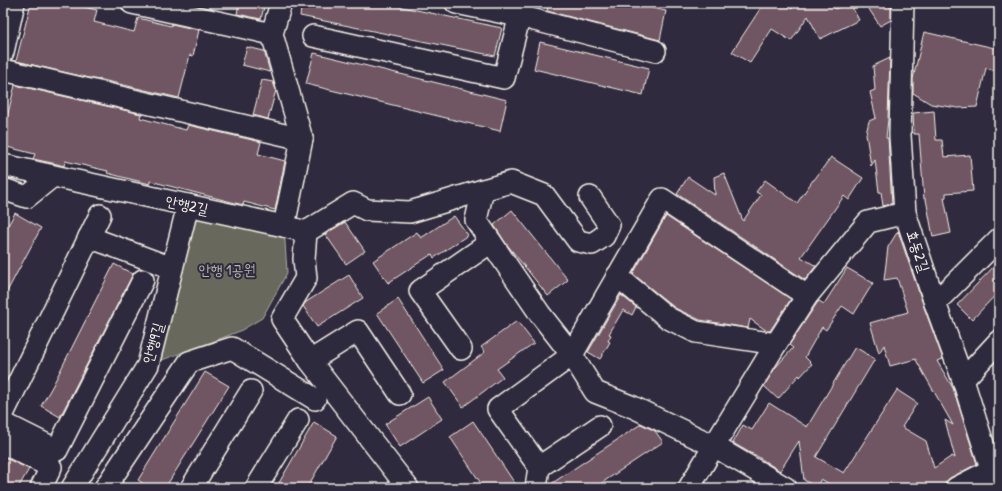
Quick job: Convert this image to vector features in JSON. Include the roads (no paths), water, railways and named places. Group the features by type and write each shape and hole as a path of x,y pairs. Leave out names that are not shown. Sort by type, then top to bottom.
{"street":[{"path":"3,52 14,3"},
{"path":"132,3 272,34"},
{"path":"281,3 272,34 302,139 284,226"},
{"path":"456,3 521,10 655,51"},
{"name":"효동2길","path":"903,3 900,135 905,213 935,304 963,380 994,479"},
{"path":"313,36 504,78 521,10"},
{"path":"3,70 302,139"},
{"name":"안행2길","path":"3,165 306,232"},
{"path":"3,189 27,197 53,176"},
{"path":"408,488 310,360 282,319 306,278 304,259 306,232 353,202 367,210 410,212 511,182 544,196 578,241 592,244 604,236 609,225 590,197"},
{"path":"483,190 476,220 540,314 572,355 595,392 633,407 714,446 758,480 786,488"},
{"path":"536,488 539,467 498,409 572,355 662,199 808,296"},
{"name":"안행9길","path":"72,488 148,365 188,205"},
{"path":"689,488 776,344 808,296 868,222 905,213"},
{"path":"3,414 100,215"},
{"path":"89,237 172,268"},
{"path":"935,304 999,239"},
{"path":"461,349 420,290 491,242"},
{"path":"617,276 668,318 696,332 776,344"},
{"path":"3,423 57,450 143,280"},
{"path":"310,360 358,331 400,394"},
{"path":"963,380 999,341"},
{"path":"111,486 188,362 232,348 315,399"},
{"path":"191,488 251,391"},
{"path":"256,488 298,420"},
{"path":"539,467 600,426"},
{"path":"3,443 51,467 41,488"},
{"path":"956,488 994,479"}],"park label":[{"name":"안행 1공원","path":"227,270"}]}
